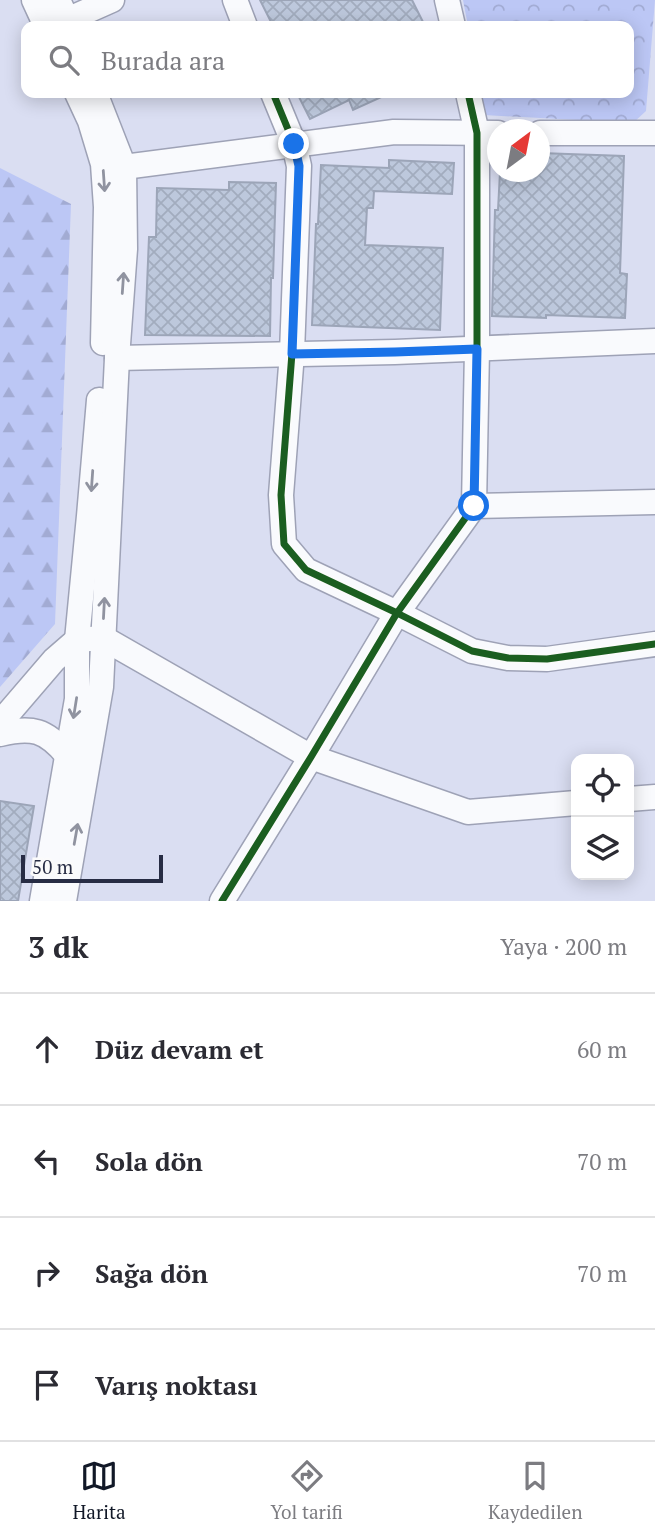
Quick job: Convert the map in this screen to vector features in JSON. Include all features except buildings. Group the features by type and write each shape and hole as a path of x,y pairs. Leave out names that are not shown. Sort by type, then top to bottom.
{"street":[{"path":"34,0 60,18 112,0"},
{"path":"234,0 244,21"},
{"path":"447,0 452,21"},
{"path":"42,901 77,699 77,640 103,345 106,207 103,164 90,121 79,98"},
{"path":"64,901 101,687 125,249 124,167 97,98"},
{"path":"275,98 294,144 299,166 292,354 281,495 284,544 306,570 472,651 508,659 547,659 655,645"},
{"path":"222,901 397,613 474,506 477,349 487,133 470,98"},
{"path":"124,167 394,132 487,133"},
{"path":"550,133 655,133"},
{"path":"117,358 395,352 655,341"},
{"path":"474,506 655,502"},
{"path":"0,723 54,660 77,640 103,638 311,757 468,812 571,803"},
{"path":"0,734 17,729 33,730 50,737 67,755"},
{"path":"634,799 655,797"}],"green space":[{"path":"463,0 655,0 646,111 633,123 484,115 481,98 634,98 634,21 467,21"},
{"path":"0,168 71,204 55,624 0,687"}],"cycle path":[{"path":"275,98 294,144 299,166 292,353 281,495 284,544 306,570 472,651 508,658 547,659 655,644"},
{"path":"222,901 397,613 474,506 477,133 469,98"}],"route":[{"path":"294,144 299,166 292,354 477,349 474,506"}]}
